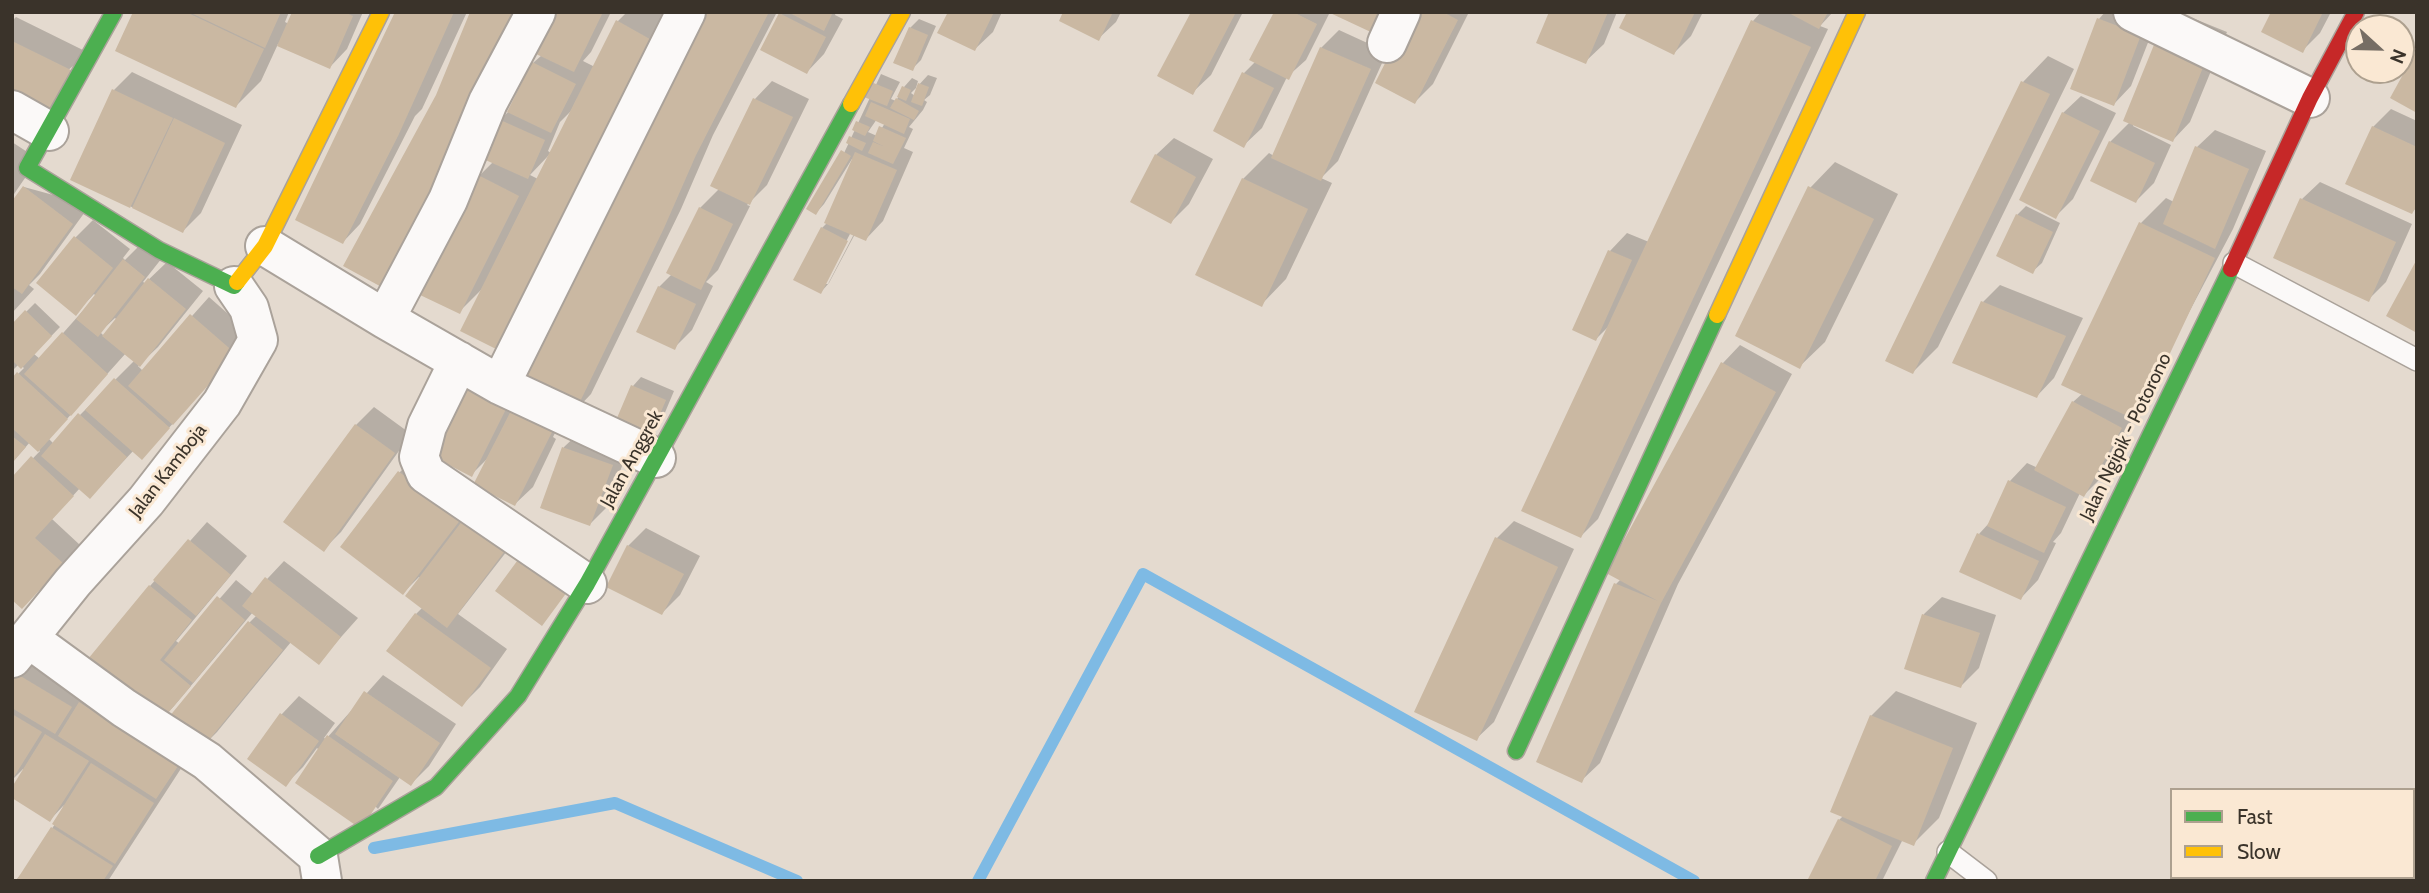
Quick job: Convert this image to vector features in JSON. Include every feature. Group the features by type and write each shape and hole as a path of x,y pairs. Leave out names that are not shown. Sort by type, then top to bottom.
{"street":[{"path":"114,12 49,131 20,161 159,250 234,286 265,246 381,12"},
{"path":"385,319 448,200 488,102 536,12"},
{"path":"500,385 687,12"},
{"name":"Jalan Anggrek","path":"320,868 436,787 518,696 587,584 901,12"},
{"path":"1517,751 1857,12"},
{"path":"2133,12 2310,97"},
{"name":"Jalan Ngipik - Potorono","path":"1934,881 2234,263 2310,97 2356,12"},
{"path":"12,110 49,131"},
{"path":"265,246 500,385 656,458"},
{"name":"Jalan Kamboja","path":"20,648 73,582 146,501 222,403 258,340 249,308 234,286"},
{"path":"459,361 426,426 419,457 426,474 587,584"},
{"path":"20,648 124,708 207,761 320,868"}],"lane":[{"path":"2234,263 2417,360"},
{"path":"1948,852 1986,881"}],"building":[{"path":"133,12 186,12 264,49 236,108 115,51"},
{"path":"189,12 281,12 265,48"},
{"path":"292,12 344,12 353,16 330,69 277,46"},
{"path":"395,12 454,12 398,136 343,244 295,220"},
{"path":"470,12 524,12 387,290 343,266 436,95"},
{"path":"555,12 603,12 574,72 534,53"},
{"path":"701,12 769,12 696,155 664,228 574,414 520,388"},
{"path":"788,12 833,12 824,31"},
{"path":"948,12 994,12 975,51 937,33"},
{"path":"1063,12 1113,12 1099,41 1059,21"},
{"path":"1191,12 1236,12 1193,95 1157,76"},
{"path":"1274,12 1293,12 1317,24 1289,80 1249,60"},
{"path":"1328,12 1385,12 1375,34"},
{"path":"1411,12 1443,12 1458,20 1415,104 1375,83"},
{"path":"1549,12 1608,12 1586,64 1536,43"},
{"path":"1627,12 1695,12 1674,55 1619,28"},
{"path":"1787,12 1828,12 1819,29"},
{"path":"2271,12 2323,12 2303,53 2261,32"},
{"path":"779,13 826,37 807,74 760,50"},
{"path":"2097,18 2141,35 2114,106 2070,89"},
{"path":"616,20 664,47 508,355 460,331"},
{"path":"1751,20 1811,47 1581,538 1521,511"},
{"path":"909,27 928,35 913,71 893,63"},
{"path":"2160,30 2210,50 2173,142 2123,121"},
{"path":"12,41 73,71 48,121 12,103"},
{"path":"1320,47 1371,69 1321,181 1271,158"},
{"path":"2417,49 2417,113 2390,98 2398,84 2415,84"},
{"path":"532,62 576,84 551,133 507,112"},
{"path":"1242,72 1274,88 1244,148 1213,131"},
{"path":"2021,81 2050,94 1913,374 1885,361"},
{"path":"871,82 893,91 887,106 864,97"},
{"path":"918,83 929,87 922,106 911,102"},
{"path":"902,86 911,90 906,101 897,97"},
{"path":"112,89 173,118 130,208 70,180"},
{"path":"753,98 793,117 750,205 710,186"},
{"path":"896,98 919,111 914,120 890,108"},
{"path":"871,102 910,119 904,134 865,116"},
{"path":"2062,112 2100,131 2056,219 2019,200"},
{"path":"174,118 225,143 183,233 132,208"},
{"path":"498,119 545,140 528,179 481,158"},
{"path":"856,121 870,127 865,136 852,130"},
{"path":"879,126 906,138 893,164 868,153 873,142 885,147 873,141"},
{"path":"2372,126 2417,147 2417,205 2412,214 2345,184"},
{"path":"849,136 866,143 862,151 846,143"},
{"path":"2109,141 2155,163 2136,203 2090,181"},
{"path":"2195,146 2249,169 2215,249 2163,224"},
{"path":"841,150 851,156 816,215 806,209"},
{"path":"855,152 897,170 866,241 824,223"},
{"path":"1155,154 1196,177 1171,224 1130,202"},
{"path":"478,175 519,196 460,314 418,294"},
{"path":"1242,178 1308,209 1262,307 1195,275"},
{"path":"23,186 73,224 22,294 12,287 12,201"},
{"path":"1808,186 1874,219 1800,369 1735,336"},
{"path":"2300,198 2396,242 2369,302 2273,258"},
{"path":"699,207 733,224 701,290 666,273"},
{"path":"2016,214 2053,232 2033,274 1996,256"},
{"path":"2139,222 2215,258 2138,421 2061,385"},
{"path":"821,227 848,241 821,294 793,280"},
{"path":"74,236 113,268 76,316 36,283"},
{"path":"1608,250 1632,260 1596,341 1572,330"},
{"path":"123,259 145,277 98,337 76,319"},
{"path":"2417,259 2417,333 2386,316"},
{"path":"148,278 186,309 140,367 102,336"},
{"path":"658,286 696,304 675,350 636,332"},
{"path":"1981,301 2066,336 2037,398 1952,363"},
{"path":"25,310 52,336 21,369 12,360 12,324"},
{"path":"190,314 236,354 173,425 128,386"},
{"path":"62,332 108,374 71,416 24,374"},
{"path":"1721,362 1776,392 1661,603 1582,783 1536,762 1614,583 1658,601 1606,573"},
{"path":"17,372 68,419 38,452 12,428 12,378"},
{"path":"465,373 512,397 472,477 426,453"},
{"path":"114,378 170,428 142,460 85,410"},
{"path":"631,385 666,400 652,433 617,418"},
{"path":"516,401 557,422 515,506 473,485"},
{"path":"2072,401 2122,428 2084,497 2034,470"},
{"path":"78,413 127,457 90,499 41,456"},
{"path":"355,424 395,453 324,552 283,522"},
{"path":"12,436 26,447 12,463"},
{"path":"562,447 613,465 590,526 540,508"},
{"path":"31,456 74,496 35,538 64,564 22,609 12,600 12,477"},
{"path":"398,471 461,519 403,595 340,547"},
{"path":"2008,480 2066,507 2044,553 1987,526"},
{"path":"463,520 504,552 447,628 405,596"},
{"path":"1977,533 2039,561 2021,600 1959,572"},
{"path":"1495,537 1558,567 1477,741 1414,712"},
{"path":"188,539 231,575 196,616 153,580"},
{"path":"627,545 684,574 662,615 606,587"},
{"path":"523,553 570,588 542,626 495,591"},
{"path":"265,577 341,637 319,665 242,606"},
{"path":"149,585 192,620 160,660 191,686 157,726 83,665"},
{"path":"217,596 245,620 193,683 164,660"},
{"path":"415,613 491,668 462,707 386,651"},
{"path":"1922,614 1980,633 1961,688 1904,669"},
{"path":"248,621 283,650 199,752 164,723"},
{"path":"12,671 72,707 55,734 12,708"},
{"path":"364,691 440,743 411,786 335,734"},
{"path":"79,702 178,766 156,799 58,736"},
{"path":"280,713 319,741 286,787 247,759"},
{"path":"12,714 42,732 12,780"},
{"path":"1870,715 1953,748 1914,846 1830,812"},
{"path":"45,734 89,761 50,822 12,798 12,787"},
{"path":"327,735 393,781 361,829 295,783"},
{"path":"91,763 154,803 115,864 52,824"},
{"path":"1838,819 1892,846 1875,881 1807,881"},
{"path":"51,827 113,866 103,881 16,881"}],"waterway":[{"path":"978,881 1143,574 1694,881"},
{"path":"374,848 615,803 797,881"}],"traffic: fast":[{"path":"114,12 27,168 159,250 234,286 237,282"},
{"path":"318,856 436,787 518,696 587,584 851,104"},
{"path":"1934,881 2231,269"},
{"path":"1516,751 1717,315"}],"traffic: slow":[{"path":"237,282 265,246 381,12"},
{"path":"851,104 902,12"},
{"path":"1717,315 1857,12"}],"traffic: jam":[{"path":"2231,269 2310,98 2356,12"}]}
